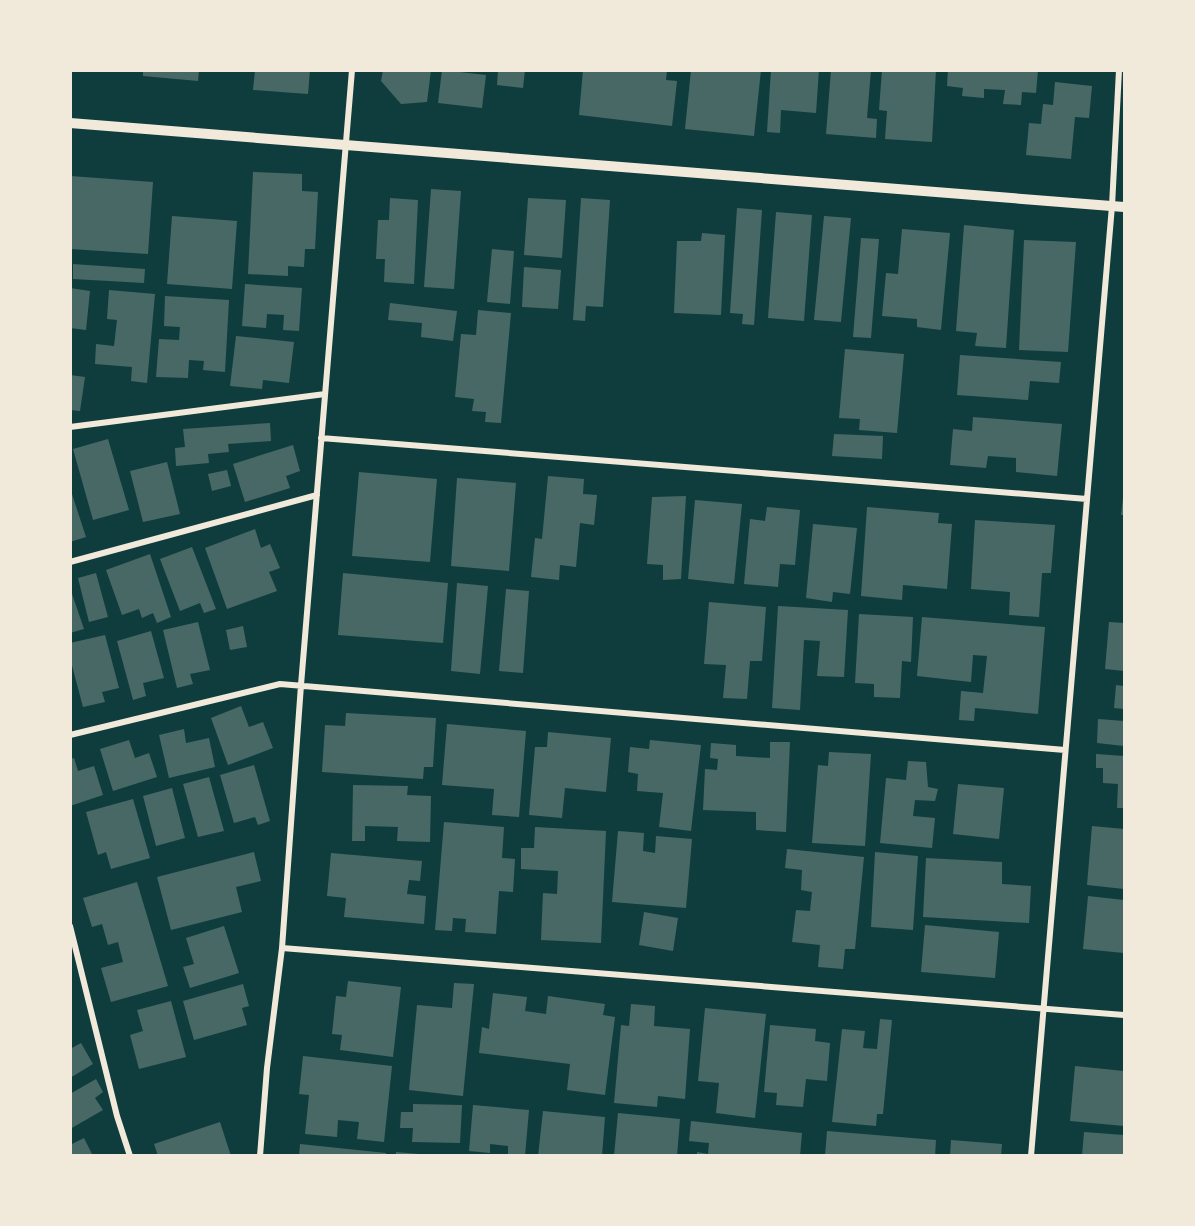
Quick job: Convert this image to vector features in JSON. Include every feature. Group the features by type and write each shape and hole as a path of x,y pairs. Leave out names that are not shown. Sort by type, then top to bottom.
{"street":[{"path":"260,1155 267,1068 282,948 301,685 352,70"},
{"path":"1031,1155 1112,206 1119,70"},
{"path":"70,123 1125,207"},
{"path":"70,427 325,394"},
{"path":"321,438 1087,499"},
{"path":"70,562 317,495"},
{"path":"70,735 280,684 1065,750"},
{"path":"70,926 117,1116 130,1155"},
{"path":"282,948 1125,1015"}],"building":[{"path":"143,70 199,70 198,81 143,76"},
{"path":"255,70 310,70 308,94 253,90"},
{"path":"383,70 431,70 427,102 401,104 381,81"},
{"path":"442,70 486,75 482,108 438,103"},
{"path":"498,70 525,70 523,88 497,85"},
{"path":"583,70 667,70 666,80 677,81 672,126 579,115"},
{"path":"691,70 761,70 754,136 685,129"},
{"path":"771,70 819,70 816,113 781,110 780,133 767,132"},
{"path":"831,70 871,70 867,118 877,119 876,138 826,134"},
{"path":"882,70 936,70 932,142 885,139 887,111 879,110"},
{"path":"948,70 1038,70 1036,93 1022,92 1021,105 1003,104 1005,90 984,89 984,98 962,96 963,88 947,86"},
{"path":"1055,82 1092,86 1089,118 1075,117 1071,159 1026,155 1029,123 1041,124 1043,104 1053,105"},
{"path":"253,172 302,174 302,191 318,192 315,249 305,249 304,267 288,266 288,276 248,274"},
{"path":"70,176 153,182 148,254 70,249"},
{"path":"431,189 461,191 454,289 424,287"},
{"path":"390,198 418,200 414,284 384,282 385,259 376,259 378,220 389,220"},
{"path":"528,198 566,200 562,258 524,255"},
{"path":"581,198 610,200 603,307 586,306 585,321 573,320"},
{"path":"737,208 762,210 754,325 742,324 743,314 730,313"},
{"path":"776,212 812,215 804,321 768,318"},
{"path":"172,216 237,221 232,289 167,284"},
{"path":"824,216 851,218 841,322 814,320"},
{"path":"964,225 1014,230 1006,348 975,346 977,333 956,331"},
{"path":"902,229 950,233 941,330 917,327 917,319 882,316 886,273 898,274"},
{"path":"702,233 725,235 721,315 674,313 677,241 701,241"},
{"path":"861,238 879,239 871,338 853,337"},
{"path":"1024,240 1076,242 1068,352 1019,350"},
{"path":"492,249 514,251 510,304 487,302"},
{"path":"73,264 145,269 144,283 73,279"},
{"path":"524,267 561,270 558,309 522,307"},
{"path":"245,284 302,288 299,331 283,330 284,315 267,314 266,328 242,326"},
{"path":"70,288 90,291 86,330 70,328"},
{"path":"109,290 155,294 147,383 131,381 132,367 95,364 96,344 114,346 117,320 107,319"},
{"path":"165,296 229,300 225,372 203,370 204,361 189,360 188,378 156,377 159,339 179,340 180,327 164,326"},
{"path":"390,303 457,311 453,341 421,337 422,323 388,320"},
{"path":"478,310 511,313 501,423 485,422 486,412 472,411 474,399 455,397 461,334 476,335"},
{"path":"236,336 294,342 289,383 263,380 262,389 230,386"},
{"path":"845,349 904,354 897,433 859,430 860,419 839,418"},
{"path":"960,355 1061,362 1059,383 1030,381 1028,400 957,395"},
{"path":"70,375 85,377 80,411 70,410"},
{"path":"973,417 1062,424 1057,476 1016,472 1016,458 988,456 986,468 950,465 953,429 972,431"},
{"path":"270,423 271,441 228,444 229,452 208,454 209,463 176,466 175,448 185,447 183,429"},
{"path":"834,434 883,436 882,459 832,456"},
{"path":"108,439 129,510 93,520 73,449"},
{"path":"293,445 300,471 286,476 290,488 245,502 233,464"},
{"path":"167,462 180,514 143,522 130,471"},
{"path":"227,470 231,486 212,491 208,474"},
{"path":"359,472 437,479 430,562 352,556"},
{"path":"548,476 584,479 583,494 597,495 594,525 580,523 576,567 560,565 559,580 531,577 535,538 542,539"},
{"path":"457,478 516,483 509,571 451,566"},
{"path":"70,488 86,537 70,542"},
{"path":"686,496 681,579 663,580 663,565 647,564 652,497"},
{"path":"1123,498 1124,515 1121,515"},
{"path":"695,500 742,504 734,584 688,579"},
{"path":"767,507 800,510 795,565 780,564 778,587 744,584 750,519 765,521"},
{"path":"867,507 939,513 938,523 952,524 947,589 903,585 902,600 861,596"},
{"path":"975,520 1055,525 1051,573 1042,573 1039,617 1009,615 1010,592 971,589"},
{"path":"813,524 857,528 850,594 833,592 832,602 806,598"},
{"path":"255,529 261,548 270,544 280,568 269,572 277,591 227,609 205,548"},
{"path":"192,547 216,609 204,613 200,603 180,611 160,559"},
{"path":"150,554 171,617 157,623 153,613 142,618 139,609 122,615 106,570"},
{"path":"96,573 108,617 89,622 78,578"},
{"path":"343,573 448,583 443,643 338,635"},
{"path":"457,583 488,586 480,674 451,671"},
{"path":"70,588 84,629 70,633"},
{"path":"506,589 529,591 523,673 499,671"},
{"path":"709,602 766,607 762,661 750,661 747,699 723,698 726,665 704,664"},
{"path":"778,606 848,610 844,677 817,676 820,641 804,640 800,710 772,708"},
{"path":"859,614 913,617 911,662 902,661 900,698 874,697 874,684 855,683"},
{"path":"922,617 1045,627 1038,714 975,708 974,721 959,720 961,691 983,693 987,656 973,655 971,682 917,676"},
{"path":"198,622 210,670 190,674 193,684 177,688 163,630"},
{"path":"1109,622 1124,623 1124,671 1105,669"},
{"path":"243,626 247,647 230,650 226,630"},
{"path":"151,631 164,678 143,683 146,696 133,700 117,641"},
{"path":"105,635 119,688 102,692 105,702 83,707 70,658 70,643"},
{"path":"1116,685 1124,686 1124,709 1114,708"},
{"path":"241,706 249,727 263,722 273,748 228,765 211,718"},
{"path":"346,713 436,718 433,767 424,767 423,779 322,772 325,725 345,726"},
{"path":"1098,719 1124,721 1124,746 1097,743"},
{"path":"447,724 526,731 519,817 492,815 494,789 442,785"},
{"path":"184,729 186,743 209,738 215,767 169,778 159,735"},
{"path":"548,732 611,738 606,792 565,788 562,818 529,815 535,747 547,747"},
{"path":"129,740 135,758 149,753 157,777 113,791 100,749"},
{"path":"650,740 701,745 691,831 659,827 663,793 637,791 638,774 628,772 630,747 649,749"},
{"path":"770,742 790,742 786,832 756,830 756,812 703,810 705,769 717,770 718,759 710,758 711,743 736,745 736,756 770,758"},
{"path":"829,752 871,754 865,846 812,843 818,765 828,766"},
{"path":"1096,754 1124,756 1124,808 1117,808 1118,784 1103,783 1103,768 1096,768"},
{"path":"74,758 78,771 94,766 103,795 70,806 70,759"},
{"path":"908,761 926,762 928,787 938,789 935,801 915,800 913,816 935,818 932,848 880,843 886,778 906,780"},
{"path":"254,765 270,821 258,825 255,817 234,823 220,775"},
{"path":"209,777 224,831 198,837 183,784"},
{"path":"958,784 1004,788 999,839 953,834"},
{"path":"353,785 408,786 407,795 431,796 430,842 397,841 398,827 365,826 365,841 352,841"},
{"path":"172,788 185,838 156,846 143,796"},
{"path":"133,799 150,858 111,869 106,852 98,855 86,812"},
{"path":"444,822 504,827 502,858 515,859 513,892 499,891 496,934 465,932 466,919 453,918 452,931 435,930"},
{"path":"1092,826 1124,829 1124,889 1087,885"},
{"path":"535,827 606,831 601,943 541,940 543,893 557,894 558,871 521,869 521,848 534,848"},
{"path":"618,831 644,833 643,851 655,853 656,836 692,839 686,908 612,902"},
{"path":"787,849 864,857 855,949 845,949 843,969 818,967 820,945 792,942 796,910 810,911 812,892 801,890 802,870 785,868"},
{"path":"254,852 261,881 236,887 242,912 171,930 157,877"},
{"path":"875,852 918,856 913,930 871,927"},
{"path":"331,853 422,861 420,881 409,880 407,894 426,896 424,924 344,917 346,898 327,896"},
{"path":"926,858 1002,862 1002,884 1031,886 1029,923 923,917"},
{"path":"137,882 168,986 111,1002 101,968 123,962 118,942 108,945 102,924 92,927 83,898"},
{"path":"1088,896 1124,900 1124,953 1083,949"},
{"path":"644,912 678,918 673,951 639,945"},
{"path":"925,925 999,932 995,978 921,972"},
{"path":"224,926 239,973 190,988 183,967 194,964 186,938"},
{"path":"348,981 401,987 393,1057 340,1050 342,1035 332,1034 336,996 346,997"},
{"path":"454,983 474,984 463,1096 409,1090 417,1005 452,1008"},
{"path":"243,984 249,1006 242,1008 247,1025 194,1040 183,1001"},
{"path":"493,993 527,997 525,1011 546,1014 548,996 605,1004 603,1015 615,1017 605,1095 567,1090 570,1064 479,1053 482,1027 489,1029"},
{"path":"171,1001 186,1057 139,1069 130,1035 143,1031 137,1010"},
{"path":"631,1004 655,1006 654,1026 690,1029 685,1099 658,1096 657,1107 614,1103 621,1025 629,1026"},
{"path":"705,1008 766,1014 755,1118 716,1113 719,1083 698,1081"},
{"path":"880,1019 892,1020 883,1114 877,1114 876,1126 832,1122 842,1029 865,1031 863,1048 877,1049"},
{"path":"770,1025 816,1029 815,1041 830,1043 827,1081 806,1079 803,1107 776,1105 777,1093 764,1092"},
{"path":"81,1043 93,1064 70,1078 70,1049"},
{"path":"303,1056 392,1066 384,1142 357,1139 359,1122 338,1120 337,1137 305,1134 309,1095 299,1094"},
{"path":"1075,1066 1124,1071 1124,1126 1070,1121"},
{"path":"96,1079 103,1092 95,1098 103,1110 70,1129 70,1094"},
{"path":"413,1104 462,1105 460,1143 412,1142 413,1128 400,1128 401,1112 413,1112"},
{"path":"473,1105 529,1110 525,1156 508,1154 508,1146 490,1144 490,1153 469,1151"},
{"path":"543,1111 605,1117 602,1156 538,1156"},
{"path":"618,1113 680,1119 677,1156 614,1156"},
{"path":"691,1121 802,1133 800,1156 697,1156 697,1152 708,1154 709,1143 689,1141"},
{"path":"220,1122 231,1156 158,1156 154,1144"},
{"path":"827,1131 936,1140 935,1156 825,1156"},
{"path":"1084,1132 1124,1135 1124,1156 1082,1156"},
{"path":"84,1138 93,1156 70,1156 70,1145"},
{"path":"951,1140 1002,1144 1001,1156 950,1156"},
{"path":"300,1144 386,1153 386,1156 299,1156"},
{"path":"396,1152 419,1154 419,1156 396,1156"}]}
